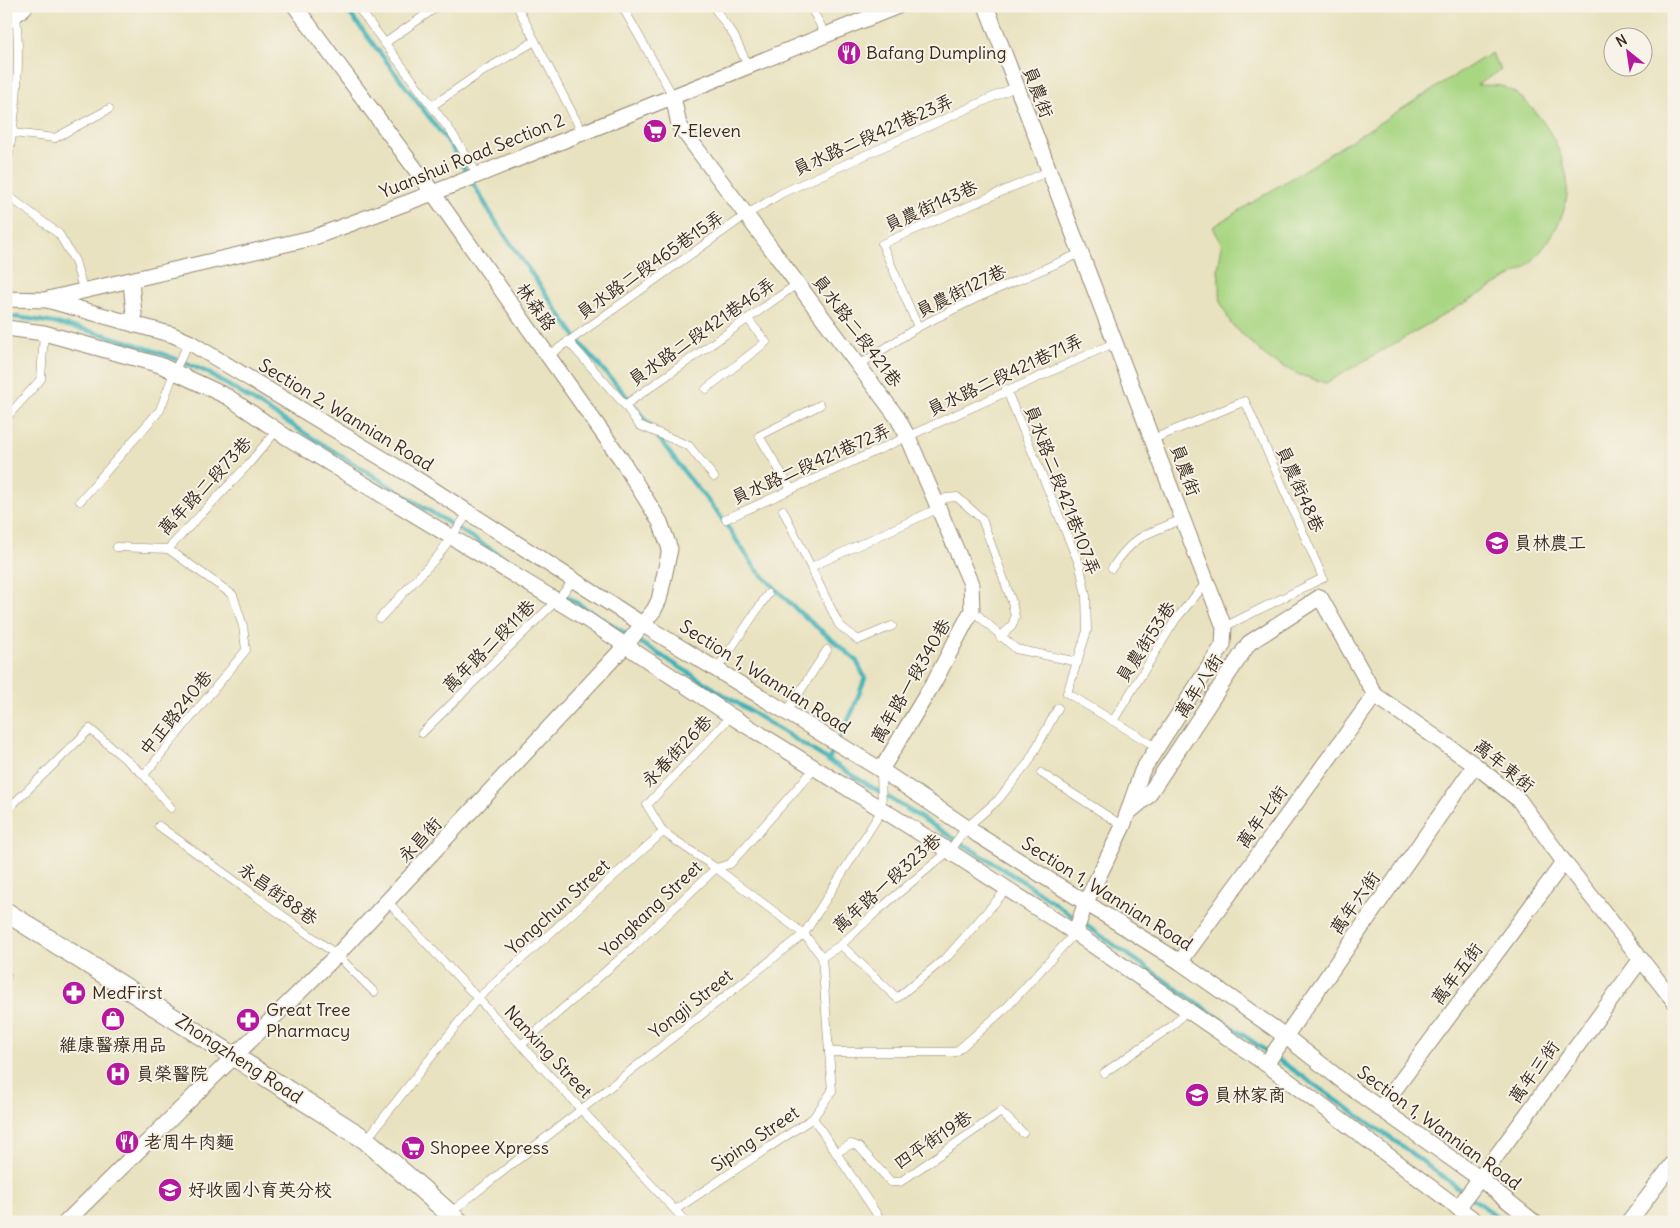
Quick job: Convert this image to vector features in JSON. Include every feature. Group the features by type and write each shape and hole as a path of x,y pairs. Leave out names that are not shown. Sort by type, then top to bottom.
{"street":[{"name":"員農街","path":"986,6 1015,87 1116,342 1224,627"},
{"name":"林森路","path":"300,8 626,467 660,522 670,549 659,600 654,610 626,645"},
{"name":"Yuanshui Road Section 2","path":"47,300 312,238 433,193 889,8"},
{"name":"員水路二段421巷","path":"673,96 679,125 897,417 908,437 971,584 972,610"},
{"path":"131,280 135,324"},
{"name":"Section 2, Wannian Road","path":"6,299 47,300 135,324 190,342 469,512 642,624"},
{"path":"6,328 44,333 175,370 228,397 452,539 626,645 731,716 949,851 1006,890 1075,933 1266,1064 1477,1222"},
{"name":"萬年東街","path":"1320,597 1375,695 1475,765 1519,800 1564,862 1674,1002"},
{"name":"萬年八街","path":"1125,820 1147,797 1249,643 1320,597"},
{"name":"萬年路一段340巷","path":"881,770 934,682 972,610"},
{"name":"Section 1, Wannian Road","path":"642,624 881,770 1180,962 1285,1036 1380,1109 1479,1178 1534,1222"},
{"path":"1075,933 1086,902 1125,820 1142,771 1223,644 1224,627"},
{"name":"永昌街","path":"66,1222 337,955 626,645"},
{"name":"萬年七街","path":"1180,962 1375,695"},
{"name":"萬年六街","path":"1266,1064 1475,765"},
{"name":"萬年五街","path":"1380,1109 1564,862"},
{"name":"Zhongzheng Road","path":"6,912 366,1140 454,1217"},
{"name":"萬年三街","path":"1458,1208 1641,959"},
{"path":"1630,1222 1674,1162"}],"lane":[{"path":"357,6 432,106 478,175"},
{"path":"385,43 438,6"},
{"path":"517,6 582,132"},
{"path":"622,6 673,96"},
{"path":"713,6 734,36 748,66"},
{"path":"810,6 826,35"},
{"path":"6,170 13,133 19,43 15,13"},
{"path":"432,106 480,72 535,41"},
{"name":"員水路二段421巷23弄","path":"746,215 782,193 1015,87"},
{"path":"13,133 54,138 109,109"},
{"name":"員農街143巷","path":"918,327 882,244 1049,171"},
{"path":"6,194 59,234 75,261 84,292"},
{"name":"員水路二段465巷15弄","path":"548,356 746,215"},
{"name":"員農街127巷","path":"858,366 918,327 981,296 1081,253"},
{"name":"員水路二段421巷46弄","path":"624,405 798,284"},
{"path":"706,389 766,342 748,319"},
{"path":"6,418 41,379 44,333"},
{"path":"568,341 624,405 639,426 689,446 714,477"},
{"path":"80,501 160,410 175,370 190,342"},
{"name":"員水路二段421巷71弄","path":"908,437 1006,389 1116,342"},
{"name":"員水路二段421巷107弄","path":"1006,389 1080,566 1086,596 1087,631 1067,693 1113,721"},
{"name":"員農街48巷","path":"1153,439 1244,401 1323,578 1224,627"},
{"path":"791,489 760,436 820,405"},
{"name":"萬年路二段73巷","path":"117,546 168,549 246,467 278,429"},
{"name":"員水路二段421巷72弄","path":"726,519 908,437"},
{"path":"810,567 939,508 941,501 946,498 957,497 982,519 1012,602 1015,616 1012,626 1000,637"},
{"path":"783,510 839,625 858,640 892,626"},
{"path":"380,618 438,556 452,539 469,512"},
{"path":"1112,568 1126,548 1140,536 1183,519"},
{"name":"中正路240巷","path":"6,811 90,729 144,775 246,650 233,595 168,549"},
{"name":"萬年路二段11巷","path":"422,733 556,601 575,579"},
{"name":"員農街53巷","path":"1113,721 1176,619 1207,582"},
{"path":"717,669 768,594"},
{"path":"972,610 1000,637 1016,649 1078,662"},
{"path":"786,713 827,650"},
{"name":"萬年路一段323巷","path":"822,957 841,945 876,912 949,851 967,827 998,800 1028,763 1058,708"},
{"name":"永春街26巷","path":"663,832 647,805 731,716"},
{"path":"1113,721 1158,748"},
{"name":"Yongkang Street","path":"521,1045 631,949 716,868 730,864 815,768"},
{"path":"881,770 882,810"},
{"path":"1041,773 1125,820"},
{"path":"144,775 171,808"},
{"name":"Yongji Street","path":"454,1217 582,1110 804,934 882,810"},
{"name":"永昌街88巷","path":"160,826 337,955 374,992"},
{"path":"663,832 716,868 804,934 822,957"},
{"name":"Yongchun Street","path":"366,1140 477,999 663,832"},
{"path":"841,945 897,998 948,956 1006,890"},
{"name":"Nanxing Street","path":"388,902 686,1222"},
{"path":"829,1052 956,1052 1008,1006 1075,933"},
{"name":"Siping Street","path":"675,1210 813,1118 832,1091 822,957"},
{"path":"1104,1073 1172,1026 1187,1010"},
{"name":"四平街19巷","path":"836,1153 851,1144 860,1147 891,1182 900,1182 1001,1112 1023,1133"},
{"path":"813,1118 882,1222"}],"green space":[{"path":"1491,53 1501,70 1477,85 1504,87 1517,94 1529,105 1550,133 1564,165 1567,181 1565,206 1557,226 1546,244 1525,268 1326,383 1300,375 1270,360 1231,324 1221,303 1218,270 1222,245 1213,227"}],"waterway":[{"path":"344,6 451,146 497,224 583,347 630,400 718,513 756,569 798,611 856,660 865,678 853,710 828,761"},
{"path":"6,316 58,324 109,336 159,352 207,372 1027,884 1392,1139 1505,1222"}],"place":[{"name":"Bafang Dumpling","path":"849,53"},
{"name":"7-Eleven","path":"655,131"},
{"name":"員林農工","path":"1497,543"},
{"name":"MedFirst","path":"74,993"},
{"name":"維康醫療用品","path":"113,1019"},
{"name":"Great Tree Pharmacy","path":"248,1020"},
{"name":"員榮醫院","path":"118,1074"},
{"name":"員林家商","path":"1197,1095"},
{"name":"老周牛肉麵","path":"127,1142"},
{"name":"Shopee Xpress","path":"413,1148"},
{"name":"好收國小育英分校","path":"170,1190"}]}
